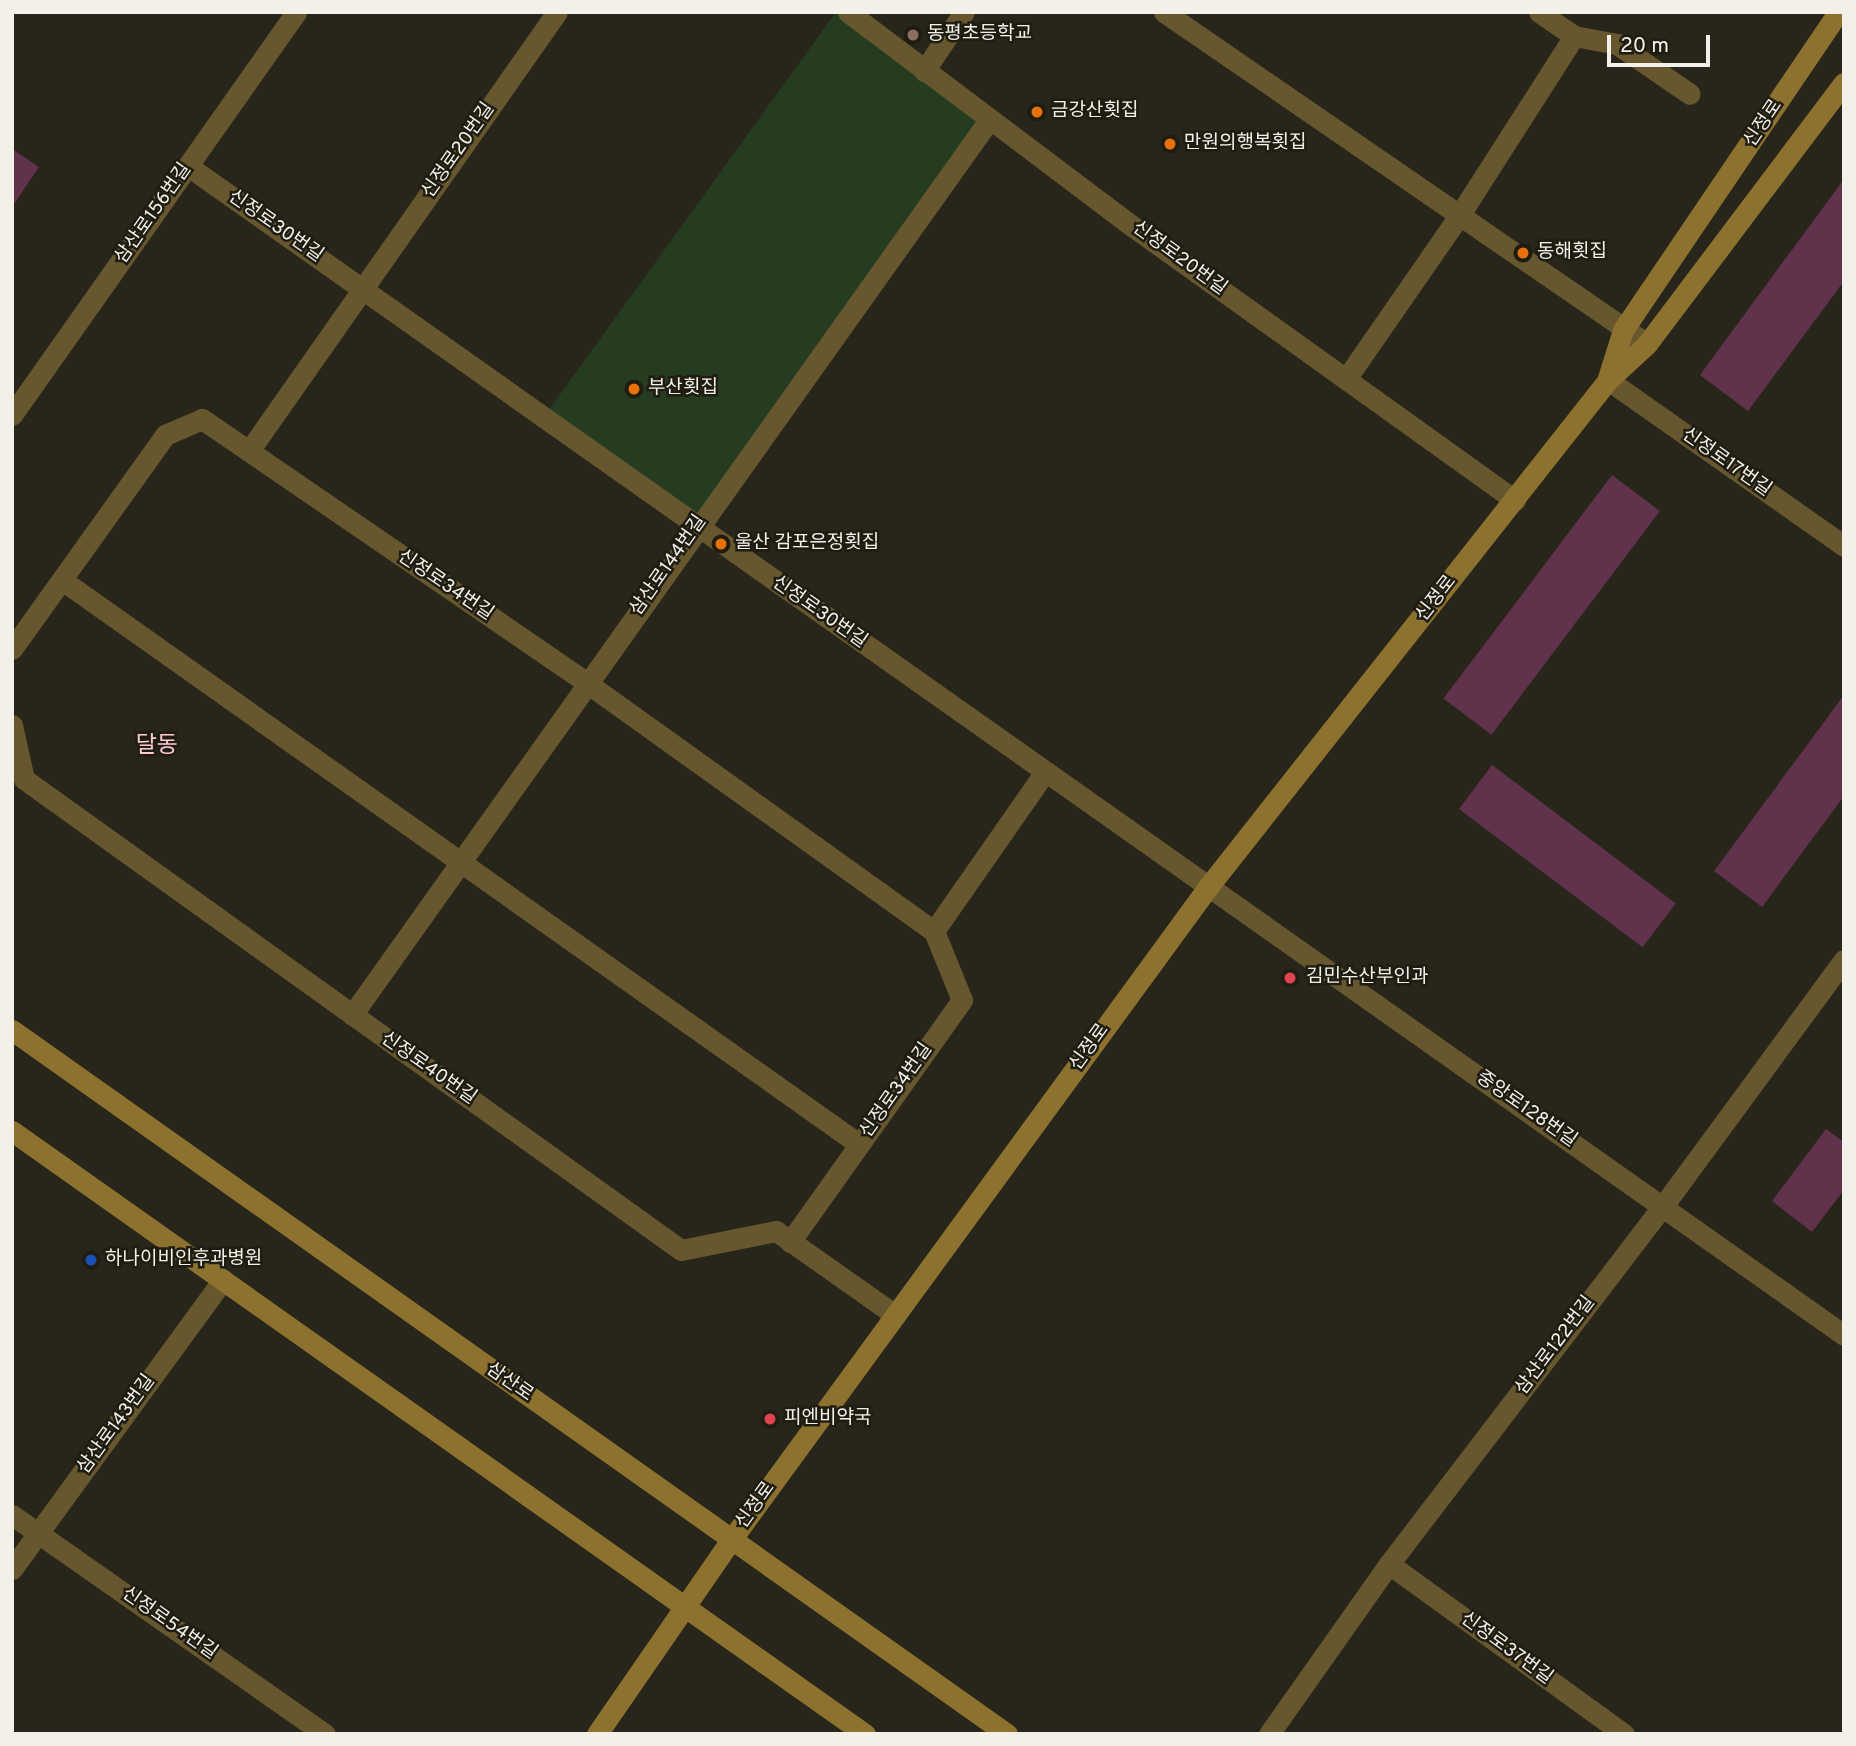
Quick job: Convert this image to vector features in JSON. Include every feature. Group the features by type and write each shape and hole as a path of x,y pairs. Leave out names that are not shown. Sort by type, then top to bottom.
{"main road":[{"name":"신정로","path":"1608,380 1623,330 1838,12"},
{"name":"신정로","path":"597,1734 731,1539 1208,887 1608,380 1647,344 1844,83"},
{"name":"삼산로","path":"12,1030 1007,1734"},
{"path":"12,1131 865,1734"}],"street":[{"name":"삼산로156번길","path":"12,415 296,12"},
{"name":"신정로20번길","path":"362,289 556,12"},
{"name":"신정로20번길","path":"848,12 989,120 1515,500"},
{"path":"924,71 964,12"},
{"path":"1164,12 1647,344"},
{"path":"1539,12 1574,36 1617,44 1690,94"},
{"path":"1346,379 1459,216 1574,36"},
{"name":"삼산로144번길","path":"352,1015 697,526 989,120"},
{"name":"신정로30번길","path":"188,166 1208,887"},
{"path":"249,451 362,289"},
{"name":"신정로17번길","path":"1608,380 1844,546"},
{"name":"신정로34번길","path":"12,649 166,435 202,419 587,683 934,931 962,1000 790,1242"},
{"path":"62,580 859,1144"},
{"name":"신정로40번길","path":"12,726 24,779 681,1250 776,1231 895,1315"},
{"path":"934,931 1045,772"},
{"name":"중앙로128번길","path":"1208,887 1844,1335"},
{"name":"삼산로122번길","path":"1269,1734 1388,1564 1663,1206 1844,960"},
{"name":"삼산로143번길","path":"12,1569 223,1280"},
{"name":"신정로54번길","path":"12,1515 325,1734"},
{"name":"신정로37번길","path":"1388,1564 1624,1734"}],"green space":[{"path":"836,12 848,12 989,120 697,526 543,418"}],"building":[{"path":"12,149 39,167 12,207"},
{"path":"1844,179 1844,281 1748,411 1700,375"},
{"path":"1612,475 1660,511 1491,735 1443,699"},
{"path":"1844,695 1844,796 1762,907 1714,871"},
{"path":"1492,765 1676,903 1643,947 1459,809"},
{"path":"1826,1129 1844,1142 1844,1190 1812,1232 1772,1201"}],"place":[{"name":"동평초등학교","path":"913,35"},
{"name":"금강산횟집","path":"1037,112"},
{"name":"만원의행복횟집","path":"1170,144"},
{"name":"동해횟집","path":"1523,253"},
{"name":"부산횟집","path":"634,389"},
{"name":"울산 감포은정횟집","path":"721,544"},
{"name":"김민수산부인과","path":"1290,978"},
{"name":"하나이비인후과병원","path":"91,1260"},
{"name":"피엔비약국","path":"770,1419"}],"district":[{"name":"달동","path":"157,747"}]}
